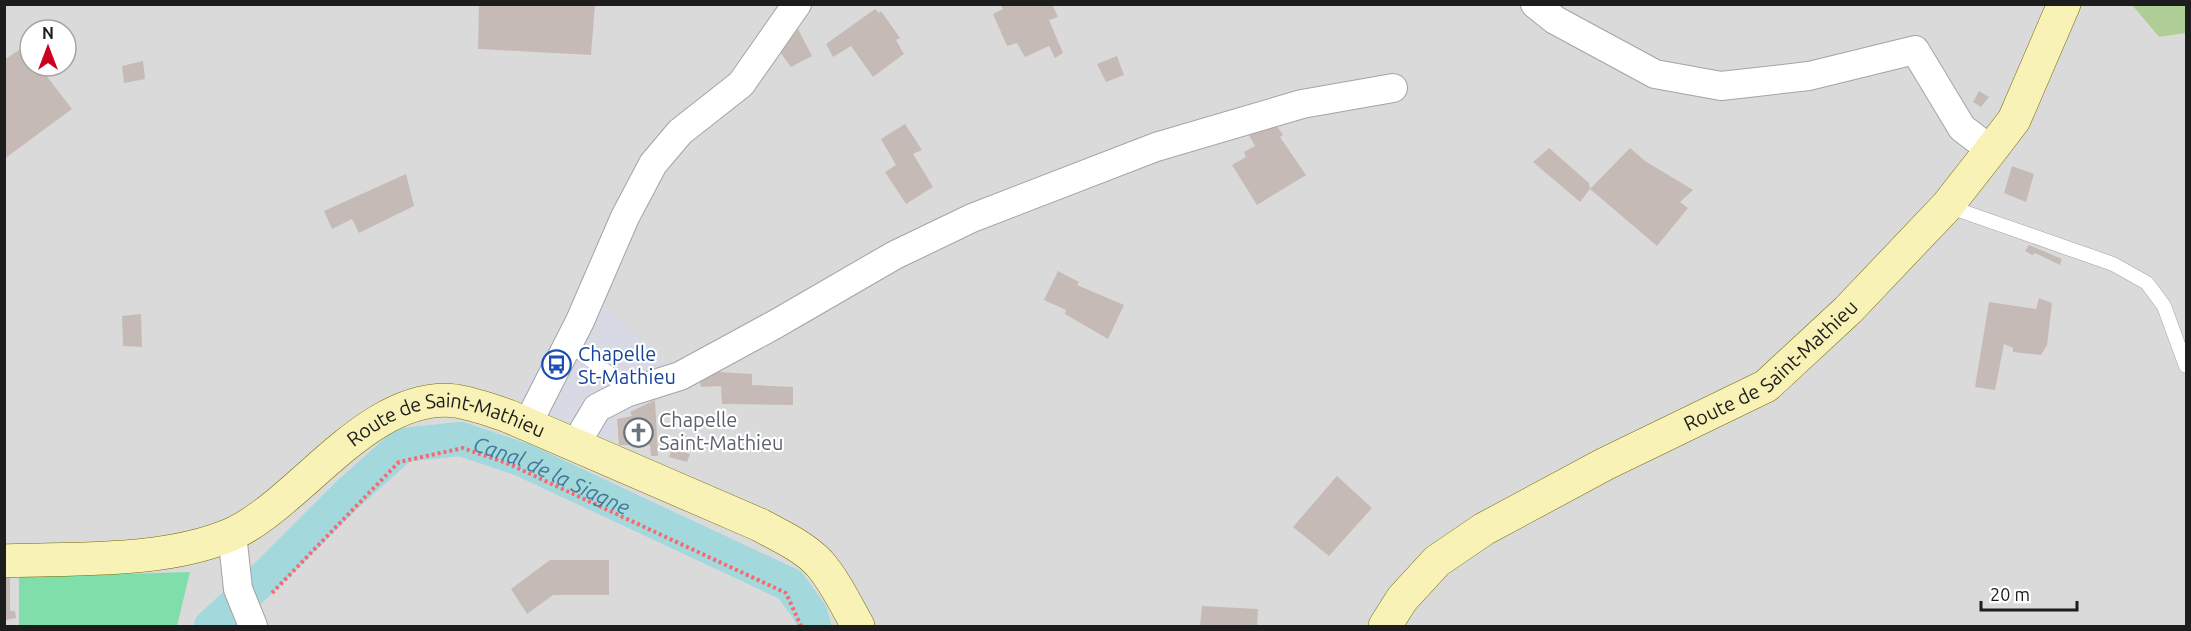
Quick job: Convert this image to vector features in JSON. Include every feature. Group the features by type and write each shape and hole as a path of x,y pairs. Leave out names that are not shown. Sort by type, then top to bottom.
{"street":[{"path":"527,425 580,321 625,217 653,164 680,132 741,84 797,4"},
{"path":"1535,4 1555,20 1655,74 1721,86 1809,76 1915,50 1962,128 1991,150"},
{"name":"Route de Saint-Mathieu","path":"1385,627 1402,598 1437,561 1484,529 1605,464 1766,386 1848,310 1947,206 1991,150 2014,120 2064,4"},
{"path":"575,445 597,408 626,393 680,376 895,255 972,218 1156,147 1302,104 1393,88"},
{"name":"Route de Saint-Mathieu","path":"4,561 146,555 209,543 232,534 272,509 364,431 406,407 453,401 482,407 527,425 760,525 792,542 819,563 858,627"},
{"path":"232,534 238,589 251,623"}],"lane":[{"path":"1947,206 2113,264 2147,283 2164,306 2187,366"},
{"path":"568,344 610,374 626,393"}],"path":[{"path":"251,623 260,604 399,462 463,448 509,464 786,593 801,627"}],"shaded area":[{"path":"4,5 2132,5 2159,37 2186,33 2186,626 5,626"},
{"path":"586,290 676,370 685,384 617,419 609,443 517,399"}],"green space":[{"path":"2132,5 2186,5 2186,33 2159,37"},
{"path":"190,572 177,626 19,626 19,577"}],"building":[{"path":"479,4 595,4 591,55 478,49"},
{"path":"1000,4 1052,4 1058,17 1049,20 1063,53 1055,58 1049,46 1025,57 1017,43 1007,46 993,14 1003,9"},
{"path":"875,9 879,13 881,11 900,38 896,40 904,54 873,77 851,46 833,57 826,44"},
{"path":"798,29 812,56 791,67 780,52"},
{"path":"18,51 18,78 48,78 72,109 4,159 4,60"},
{"path":"1117,56 1124,75 1106,82 1097,64"},
{"path":"143,61 145,79 124,83 122,66"},
{"path":"1979,91 1989,97 1981,107 1973,102"},
{"path":"1272,119 1283,135 1280,137 1306,175 1257,205 1232,165 1246,157 1244,152 1255,146 1245,128"},
{"path":"905,124 922,150 913,154 933,187 906,204 885,172 896,165 881,139"},
{"path":"1549,148 1589,183 1590,189 1580,202 1533,162"},
{"path":"1630,148 1645,161 1693,190 1680,202 1688,208 1657,246 1590,189"},
{"path":"2012,166 2034,174 2026,202 2004,193"},
{"path":"406,174 414,206 359,233 352,219 332,229 324,211"},
{"path":"2029,245 2062,259 2060,265 2035,253 2032,255 2025,251"},
{"path":"1058,271 1079,282 1077,285 1124,305 1108,339 1065,314 1066,310 1044,300"},
{"path":"2039,298 2052,303 2047,345 2041,355 2013,352 2013,348 2004,344 1995,390 1975,387 1989,302 2036,309"},
{"path":"141,314 142,347 123,346 122,316"},
{"path":"720,364 720,372 752,374 752,385 793,387 793,405 722,404 721,386 701,387 699,376"},
{"name":"Chapelle Saint-Mathieu","path":"655,400 658,456 651,456 650,445 619,445 617,419 632,416 630,412"},
{"path":"672,448 690,454 687,462 669,457"},
{"path":"1337,476 1372,508 1329,556 1293,527"},
{"path":"550,560 609,560 609,595 553,595 527,614 511,589"},
{"path":"10,575 10,611 15,611 16,618 5,620 5,576"},
{"path":"1202,606 1258,609 1257,626 1200,626"}],"waterway":[{"name":"Canal de la Siagne","path":"211,626 263,579 348,494 403,445 461,439 523,460 790,585 811,614 814,626"}],"place":[{"name":"Chapelle St-Mathieu","path":"557,365"},
{"name":"Chapelle Saint-Mathieu","path":"638,432"}]}
